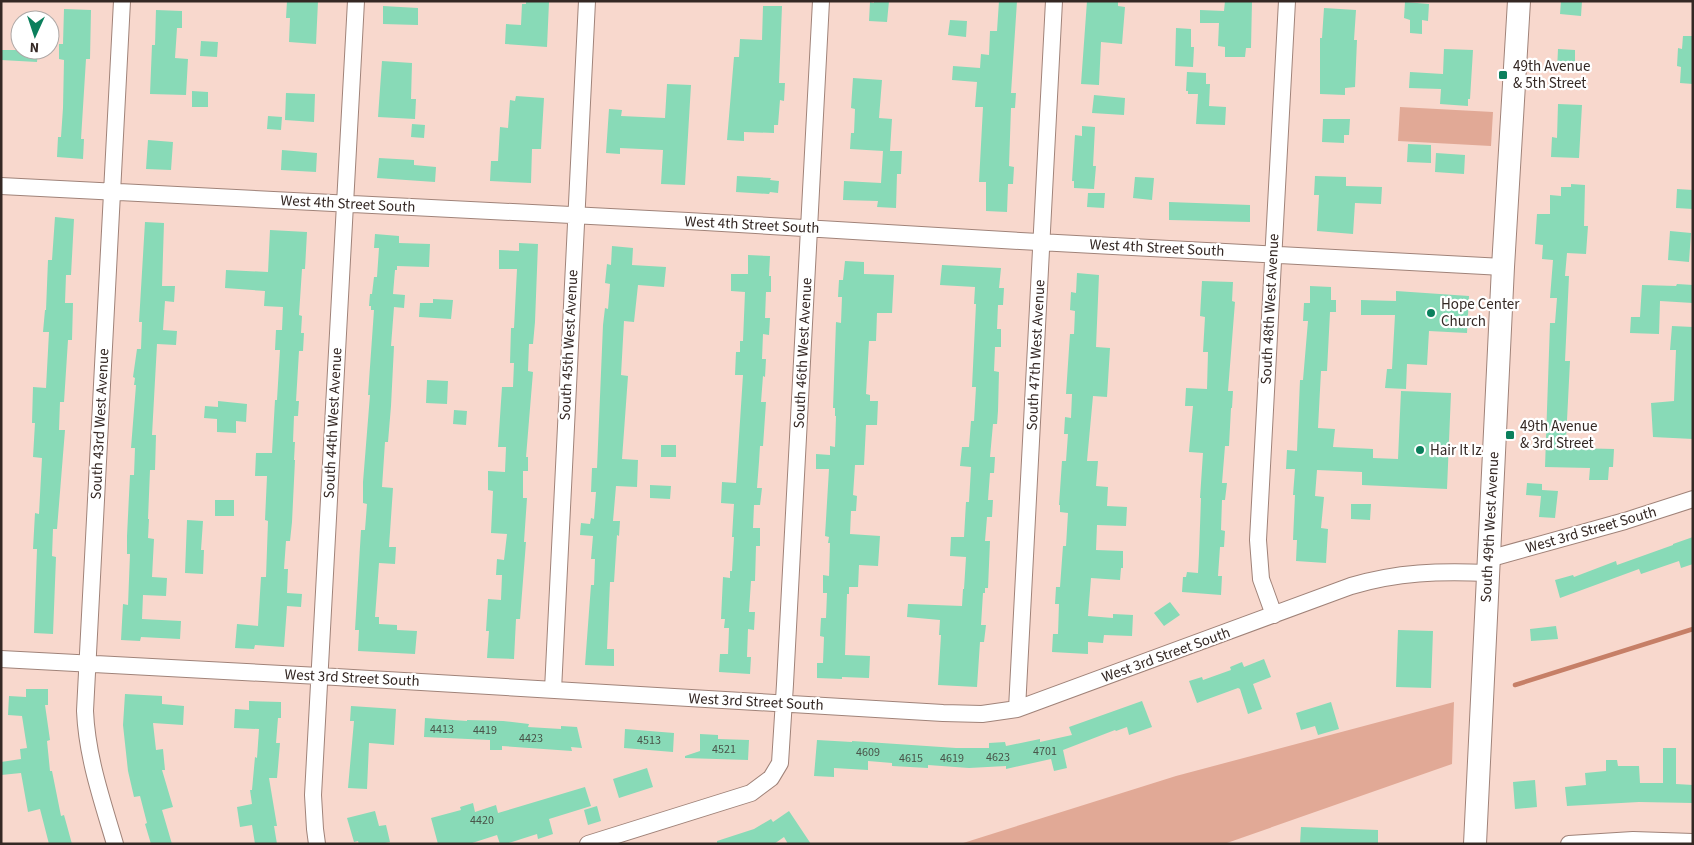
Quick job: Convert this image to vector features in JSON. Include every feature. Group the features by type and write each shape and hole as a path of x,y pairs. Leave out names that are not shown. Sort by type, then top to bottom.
{"street":[{"name":"South 43rd West Avenue","path":"116,844 90,760 86,733 122,1"},
{"name":"South 44th West Avenue","path":"317,844 313,795 356,1"},
{"name":"South 45th West Avenue","path":"553,690 587,1"},
{"name":"South 46th West Avenue","path":"588,844 751,793 771,778 780,762 822,1"},
{"name":"South 47th West Avenue","path":"1017,709 1054,1"},
{"name":"South 48th West Avenue","path":"1274,615 1261,579 1258,540 1287,1"},
{"name":"South 49th West Avenue","path":"1475,844 1503,267 1519,1"},
{"name":"West 4th Street South","path":"1,186 810,228 1503,267"},
{"name":"West 3rd Street South","path":"1,660 319,676 982,714 1017,709 1350,586 1374,579 1488,566 1693,499"},
{"path":"1569,844 1634,840 1693,842"}],"shaded area":[{"path":"1400,107 1493,112 1491,146 1398,141"},
{"path":"1454,702 1452,764 1224,844 960,844 1176,776"}],"building":[{"path":"287,1 318,1 316,44 289,42 290,18 286,18"},
{"path":"526,1 549,2 547,47 505,44 506,24 521,25 522,4 526,4"},
{"path":"874,1 889,1 887,22 869,21 870,2 874,3"},
{"path":"999,1 1017,1 1011,93 1016,93 1015,108 1011,108 1009,166 1014,167 1013,184 1008,184 1007,212 986,211 986,182 979,182 983,107 975,107 977,82 952,80 953,66 980,68 981,54 989,55 990,31 997,31"},
{"path":"1087,1 1118,1 1118,6 1125,7 1122,44 1101,42 1099,85 1081,84"},
{"path":"1225,1 1252,1 1251,48 1246,48 1245,57 1225,57 1225,47 1218,46 1219,23 1200,23 1200,10 1224,11"},
{"path":"1561,1 1582,1 1581,16 1560,14"},
{"path":"1405,2 1429,4 1428,21 1422,20 1422,34 1410,33 1410,20 1404,18"},
{"path":"383,6 418,8 418,25 383,24"},
{"path":"763,6 782,6 779,83 785,83 784,101 780,100 778,125 774,125 774,133 744,132 744,141 727,140 734,57 739,57 740,39 762,40"},
{"path":"1324,8 1356,10 1354,40 1357,40 1355,87 1345,88 1345,95 1320,94 1320,38 1322,38"},
{"path":"64,9 91,10 90,59 86,59 81,139 84,139 83,159 57,157 58,137 61,137 63,108 64,60 60,59 60,44 63,44"},
{"path":"156,10 182,11 182,28 177,28 175,58 188,59 186,95 150,94"},
{"path":"950,20 967,21 966,37 948,35"},
{"path":"1176,28 1191,29 1191,47 1194,47 1193,67 1175,66"},
{"path":"1683,36 1693,36 1693,84 1680,83 1681,67 1677,66 1678,48 1682,49"},
{"path":"201,41 218,42 217,57 200,56"},
{"path":"1444,49 1473,50 1468,106 1440,104 1441,89 1409,88 1410,72 1443,74"},
{"path":"1558,49 1575,50 1575,71 1557,71"},
{"path":"1,50 10,50 10,60 37,60 37,62 1,60"},
{"path":"382,61 412,63 411,99 416,99 415,119 378,117"},
{"path":"1187,72 1206,73 1206,84 1210,84 1209,106 1226,107 1225,125 1196,124 1198,94 1188,94 1188,91 1186,91"},
{"path":"853,78 882,80 879,118 892,119 890,151 902,151 901,174 897,174 896,208 877,207 878,201 843,200 844,181 881,183 883,151 850,149 851,133 854,133 855,109 851,108"},
{"path":"667,84 691,85 685,185 661,184 663,150 620,148 620,154 606,153 609,109 622,110 621,116 665,118"},
{"path":"192,91 208,92 208,107 192,107"},
{"path":"286,93 315,94 314,122 285,120"},
{"path":"1094,95 1125,98 1124,115 1092,113"},
{"path":"516,96 544,98 541,149 532,149 531,183 490,181 491,161 498,161 500,127 508,128 510,100 515,101"},
{"path":"1558,104 1582,105 1579,158 1551,157 1552,137 1557,138"},
{"path":"268,116 282,117 281,130 267,129"},
{"path":"1323,119 1350,119 1349,135 1344,135 1344,143 1322,142"},
{"path":"412,124 425,125 424,138 411,137"},
{"path":"1082,126 1095,127 1093,166 1096,166 1094,189 1074,188 1074,181 1072,181 1075,135 1082,136"},
{"path":"148,140 173,142 171,170 146,169"},
{"path":"1408,144 1431,145 1431,163 1407,162"},
{"path":"282,150 317,153 316,172 281,170"},
{"path":"1436,153 1465,155 1464,174 1435,172"},
{"path":"379,158 414,160 414,165 436,167 435,182 377,178"},
{"path":"737,176 771,178 770,180 779,181 778,193 736,192"},
{"path":"1315,176 1346,177 1346,186 1382,187 1381,204 1355,203 1353,234 1317,231 1319,195 1314,195"},
{"path":"1135,177 1154,178 1152,200 1133,198"},
{"path":"1571,184 1585,185 1584,226 1588,226 1586,254 1567,253 1565,276 1569,276 1565,361 1570,361 1566,440 1575,440 1574,448 1614,449 1613,467 1609,467 1608,480 1589,480 1590,468 1545,467 1550,323 1555,323 1557,298 1550,298 1553,260 1542,259 1543,245 1535,244 1537,214 1550,214 1550,195 1561,196 1561,187 1571,187"},
{"path":"1677,189 1693,190 1693,209 1676,208"},
{"path":"1088,193 1105,193 1104,208 1087,207"},
{"path":"1169,202 1250,205 1250,222 1169,220"},
{"path":"55,217 74,219 71,275 66,275 65,303 73,303 72,340 68,340 64,402 60,402 59,430 65,430 57,529 53,529 52,556 56,557 53,634 34,633 37,549 33,549 35,513 39,514 42,458 33,457 35,423 32,423 33,387 46,388 49,332 43,332 48,260 52,260"},
{"path":"145,222 164,223 162,286 175,286 174,302 165,301 163,330 177,331 176,345 157,344 152,435 156,435 155,470 150,470 148,538 154,539 152,577 167,578 166,596 143,595 142,619 181,621 180,639 141,637 140,641 121,640 123,604 128,605 130,554 127,554 127,536 130,475 134,475 135,448 131,448 136,385 134,385 135,378 133,377 137,349 141,349 142,322 139,322"},
{"path":"270,230 307,232 305,269 302,269 299,315 302,316 301,333 304,333 303,351 299,351 296,401 299,401 298,416 294,416 293,442 295,442 295,460 292,522 290,541 286,541 284,569 288,569 287,593 302,594 301,607 287,606 284,647 255,645 254,649 235,648 237,624 258,626 261,577 266,577 268,521 265,520 267,476 255,476 256,453 272,453 280,350 275,350 276,330 282,330 283,307 264,306 265,291 225,288 226,270 268,272"},
{"path":"1670,231 1691,233 1689,262 1668,260"},
{"path":"375,234 399,236 399,243 430,244 429,267 397,266 397,270 395,270 393,294 405,295 404,308 394,307 391,346 394,346 391,406 388,442 385,442 382,487 393,488 389,547 396,547 395,564 379,563 375,617 379,617 379,624 397,625 397,630 417,631 415,654 358,651 359,630 355,630 361,530 365,530 367,504 363,503 363,482 374,310 371,310 371,306 369,306 374,277 377,277 379,248 374,248"},
{"path":"519,243 538,244 535,322 533,344 529,344 528,371 533,372 526,457 528,457 528,471 523,471 523,498 527,498 524,542 526,542 520,619 516,619 514,659 487,658 489,631 486,631 488,599 501,600 502,575 496,575 497,559 504,560 507,534 491,533 493,491 488,490 488,471 505,472 506,447 498,447 502,387 513,387 514,363 510,363 511,328 514,328 517,269 499,269 499,250 519,251"},
{"path":"612,246 633,248 632,265 666,267 664,287 638,285 634,322 624,321 621,375 628,376 622,459 638,460 637,487 616,486 613,521 620,521 619,536 617,535 614,582 610,582 607,649 614,649 614,666 585,665 591,585 594,585 595,559 591,559 593,536 580,535 581,523 590,524 591,518 594,519 596,492 591,492 592,468 597,468 603,325 605,308 608,309 610,284 605,283 607,264 611,265"},
{"path":"748,255 770,256 769,276 771,276 771,292 766,292 765,318 770,318 769,335 763,334 762,359 766,359 761,402 766,402 763,446 760,446 757,488 762,488 760,505 754,505 753,528 760,528 760,546 756,546 755,581 751,581 749,612 755,612 754,630 748,629 747,657 751,657 750,674 719,672 720,654 728,654 729,628 724,628 725,619 721,619 723,577 730,578 730,571 732,571 734,537 732,537 734,504 721,503 722,482 736,483 743,375 735,375 736,352 740,352 740,341 743,341 745,292 731,291 731,274 748,274"},
{"path":"845,261 864,262 864,274 894,275 892,313 877,313 876,341 869,341 866,394 870,395 870,401 878,401 877,425 866,425 864,465 855,465 853,495 857,496 856,511 851,511 850,534 880,536 878,566 859,565 858,587 849,587 849,594 847,594 845,655 870,656 869,678 842,677 842,679 817,678 817,663 823,663 824,637 820,636 821,618 826,618 827,593 823,593 823,575 829,576 830,543 828,543 829,537 825,536 829,469 816,469 816,454 830,455 830,446 835,447 836,416 835,408 833,408 836,322 841,323 842,297 838,297 839,280 843,280"},
{"path":"942,265 1001,268 999,288 1004,288 1003,305 998,305 997,329 1001,329 1001,347 995,347 994,371 999,372 998,411 997,424 993,424 990,457 995,457 994,473 990,473 988,500 993,500 992,517 987,517 985,541 990,541 988,588 985,588 985,593 983,593 981,625 986,625 984,642 980,642 977,687 938,685 940,620 907,617 908,604 962,606 964,589 966,557 950,556 951,537 964,537 966,502 969,502 971,467 960,466 962,447 969,447 971,421 974,421 976,387 972,387 976,304 974,304 975,287 940,285"},
{"path":"1077,273 1099,275 1096,347 1110,348 1107,397 1093,396 1087,461 1098,461 1096,486 1108,487 1107,506 1127,507 1126,526 1097,525 1096,550 1123,551 1123,568 1121,568 1120,580 1091,578 1088,616 1113,618 1113,614 1133,615 1132,636 1104,635 1103,643 1088,642 1088,654 1052,652 1053,634 1058,634 1059,604 1055,604 1056,587 1060,587 1063,546 1066,546 1068,513 1060,512 1059,505 1062,461 1066,461 1068,434 1064,434 1065,417 1071,418 1072,394 1066,394 1070,334 1074,334 1075,311 1070,310 1071,292 1076,293"},
{"path":"1202,281 1233,282 1232,301 1235,302 1228,391 1233,391 1232,408 1229,446 1225,446 1222,483 1227,483 1225,500 1222,500 1221,530 1225,531 1224,547 1220,547 1218,576 1222,576 1221,595 1182,592 1183,577 1186,577 1187,572 1198,573 1203,453 1189,452 1193,406 1185,406 1186,388 1207,389 1208,352 1203,352 1205,317 1200,316"},
{"path":"1677,284 1693,285 1693,303 1660,301 1659,334 1630,333 1631,317 1640,317 1642,285 1676,286"},
{"path":"1310,286 1331,287 1331,300 1336,300 1336,312 1330,312 1327,371 1321,371 1318,428 1335,429 1333,447 1373,449 1373,458 1398,459 1401,391 1451,393 1447,489 1362,485 1362,472 1317,470 1315,496 1324,497 1321,528 1328,529 1326,563 1296,561 1297,540 1293,540 1295,469 1286,469 1287,450 1297,451 1300,380 1303,380 1308,321 1303,321 1304,303 1310,303"},
{"name":"Hope Center Church","path":"1396,291 1469,296 1467,333 1429,331 1427,365 1407,364 1406,389 1385,388 1387,369 1392,369 1395,315 1361,315 1361,300 1396,301"},
{"path":"433,299 453,300 451,319 419,317 420,303 433,303"},
{"path":"1672,326 1693,327 1693,439 1653,437 1651,403 1674,401 1676,350 1670,350"},
{"path":"427,380 448,381 447,404 426,403"},
{"path":"218,401 247,404 246,422 236,421 236,433 217,432 217,419 204,418 205,406 218,407"},
{"path":"454,410 467,411 466,425 453,424"},
{"path":"661,445 676,445 676,457 661,457"},
{"path":"1527,483 1542,484 1542,490 1558,491 1555,518 1539,517 1541,496 1526,495"},
{"path":"650,485 671,486 670,499 650,498"},
{"path":"215,500 234,500 234,516 215,516"},
{"path":"1351,504 1371,504 1370,520 1351,519"},
{"path":"187,520 203,521 201,550 204,550 203,574 185,573"},
{"path":"1693,537 1693,564 1681,568 1679,561 1641,574 1639,569 1560,598 1555,580 1573,575 1574,577 1616,561 1617,565"},
{"path":"1170,602 1180,615 1164,626 1154,613"},
{"path":"1556,626 1558,639 1531,641 1530,629"},
{"path":"1398,630 1433,631 1431,688 1396,687"},
{"path":"1264,659 1271,677 1253,684 1262,709 1248,714 1240,689 1238,688 1197,703 1189,681 1202,677 1203,680 1231,670 1230,667 1242,662 1244,667"},
{"path":"26,689 48,689 48,705 45,705 50,740 47,741 50,771 52,771 61,816 64,815 72,844 49,844 40,809 28,812 21,773 1,775 1,762 21,759 20,749 27,748 22,716 8,715 9,696 26,697"},
{"path":"125,694 162,696 162,704 184,706 183,725 153,723 156,750 163,749 165,770 162,770 173,807 162,810 172,844 151,844 140,796 134,797 128,771 123,725"},
{"path":"249,701 281,702 281,718 278,718 276,743 280,743 277,778 269,778 277,826 274,826 277,844 255,844 252,825 240,827 237,807 252,804 250,790 252,790 255,757 257,758 259,729 234,728 235,709 249,710"},
{"path":"1142,701 1152,727 1129,735 1127,727 1115,730 1063,750 1067,768 1054,771 1051,759 1006,769 1006,766 969,768 928,765 928,768 892,766 892,763 868,761 868,770 834,768 834,777 814,776 817,740 956,748 989,748 989,743 1005,742 1006,746 1040,739 1040,742 1072,735 1069,727"},
{"path":"1331,702 1339,729 1318,735 1315,726 1301,730 1296,713"},
{"path":"351,706 396,709 394,745 369,743 367,789 348,788 354,721 350,721"},
{"path":"425,718 503,721 529,724 528,727 561,729 561,726 577,727 582,748 571,747 572,751 502,746 502,750 490,750 490,740 424,737"},
{"path":"625,729 674,733 673,752 624,748"},
{"path":"700,734 718,735 718,739 749,740 748,760 685,758 685,756 700,751"},
{"path":"1663,748 1676,748 1676,784 1693,785 1693,803 1639,802 1567,806 1565,787 1586,785 1585,773 1606,771 1606,760 1617,760 1618,766 1639,766 1640,783 1663,783"},
{"path":"647,768 653,787 619,798 613,779"},
{"path":"1535,780 1537,807 1515,809 1513,782"},
{"path":"585,787 591,806 549,819 553,834 538,839 537,834 506,844 500,844 497,835 469,844 438,844 431,818 461,810 460,807 473,803 475,812 496,805 498,813"},
{"path":"597,806 601,821 588,825 584,810"},
{"path":"375,811 379,826 386,825 390,842 359,844 358,841 354,842 347,818"},
{"path":"789,811 811,844 788,844 784,837 774,844 717,844 717,841 754,829 771,819 773,822"},
{"path":"1301,827 1378,830 1378,844 1300,844"}],"waterway":[{"path":"1515,685 1693,629"}],"place":[{"name":"49th Avenue & 5th Street","path":"1503,75"},
{"name":"Hope Center Church","path":"1431,313"},
{"name":"49th Avenue & 3rd Street","path":"1510,435"},
{"name":"Hair It Iz","path":"1420,450"}]}
